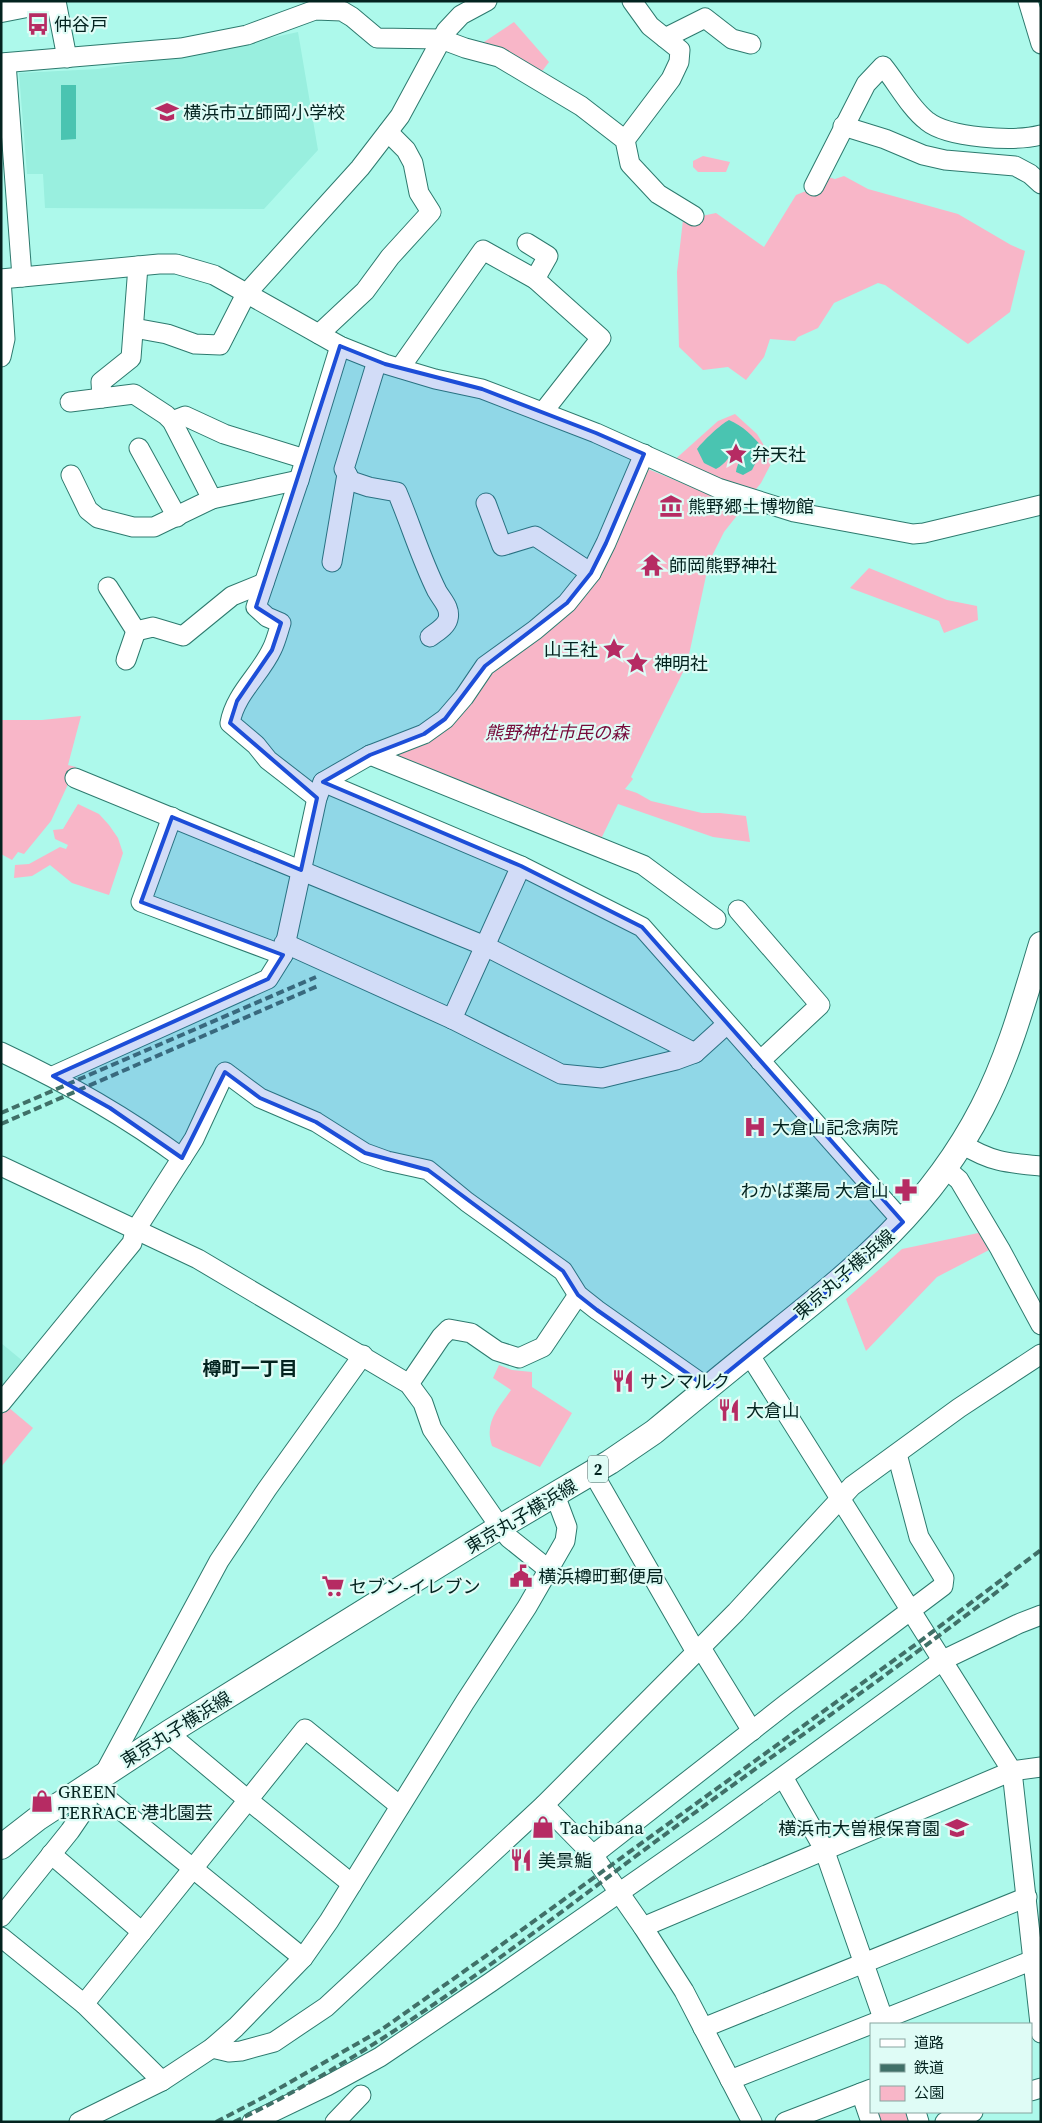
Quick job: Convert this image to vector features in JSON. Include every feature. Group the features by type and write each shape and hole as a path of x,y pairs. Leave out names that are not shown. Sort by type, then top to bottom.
{"main road":[{"path":"1,10 47,1"},
{"name":"東京丸子横浜線","path":"1,1847 37,1819 168,1733 639,1443 848,1274 903,1222 962,1144 985,1102 1007,1052 1041,944"}],"street":[{"path":"56,1 67,58"},
{"path":"134,328 167,334 195,344 220,345 246,294 360,168 400,116 441,40 461,15 487,1"},
{"path":"625,140 671,79 679,62 680,50 650,26 632,1"},
{"path":"1028,1 1041,44"},
{"path":"22,277 4,63 181,48 246,35 315,10 342,11 377,38 441,40 499,56 581,106 625,140 630,164 658,194 694,216"},
{"path":"665,38 705,18 732,39 751,44"},
{"path":"814,186 866,84 883,66 928,122 951,131 981,137 1041,136"},
{"path":"843,126 885,139 923,155 945,160 1015,166 1030,174 1041,184"},
{"path":"319,334 365,291 390,258 431,212 419,193 413,163 406,150 388,132"},
{"path":"527,243 548,256 535,279"},
{"path":"400,368 483,250 535,279 601,338 543,412"},
{"path":"1,357 5,339 1,280 176,264 214,274 340,346 377,361 435,379 482,389 644,454 718,488 794,512 914,534 1041,505"},
{"path":"102,398 101,382 131,358 138,266"},
{"path":"340,346 299,480 256,606 267,617 281,623 272,650 237,701 230,723 256,745 268,760 320,790 521,866 642,927 903,1222"},
{"path":"377,361 344,469 351,481 369,487 396,492 424,563 447,606 449,617 446,625 430,637"},
{"path":"70,402 134,394 166,415 172,421 212,499"},
{"path":"172,421 185,416 224,434 305,459"},
{"path":"139,448 177,517"},
{"path":"53,1076 268,979 284,949 320,790 370,755 424,734 445,719 464,697 484,666 535,630 567,603 591,573 644,454"},
{"path":"332,562 347,474"},
{"path":"71,475 88,510 98,518 134,527 154,527 212,499 299,480"},
{"path":"486,503 502,546 535,536 591,573"},
{"path":"136,631 153,627 183,636 232,596 264,583"},
{"path":"108,587 136,631"},
{"path":"126,660 136,631"},
{"path":"370,755 643,865 716,919"},
{"path":"75,778 485,946 695,1053"},
{"path":"172,817 141,902 284,949 452,1019 561,1074 602,1078 676,1060 695,1053 727,1024"},
{"path":"452,1019 521,866"},
{"path":"738,910 820,1005 760,1062"},
{"path":"1,1052 53,1076 110,1108 182,1158"},
{"path":"1,1403 132,1243 135,1231 194,1138 225,1072 260,1098 316,1122 365,1153 387,1161 428,1170 467,1202 564,1271 578,1295 639,1341 708,1388"},
{"path":"962,1144 988,1159 1041,1166"},
{"path":"1,1166 135,1231 198,1259 363,1355 409,1384 423,1403 432,1429 500,1527 549,1570"},
{"path":"945,1168 959,1180 1000,1249 1041,1325"},
{"path":"409,1384 441,1337 450,1329 471,1333 498,1351 519,1358 543,1347 578,1295"},
{"path":"749,1354 1012,1771 1033,1960 1037,2028"},
{"path":"212,2048 229,2052 241,2051 274,2042 326,2006 544,1805 699,1650 852,1486 959,1408 1041,1354"},
{"path":"1,1917 52,1854 87,1806 96,1780 220,1561 267,1489 363,1355"},
{"path":"593,1855 910,1609 943,1586 944,1578 919,1537 897,1454"},
{"path":"593,1472 699,1650 752,1731"},
{"path":"79,2122 162,2081 212,2048 243,2020 303,1958 352,1884 549,1570 567,1534 564,1516 555,1495"},
{"path":"252,2122 327,2086 380,2057 620,1892 943,1660 1041,1615"},
{"path":"84,2004 305,1730 400,1806"},
{"path":"168,1733 352,1884"},
{"path":"643,1927 1012,1771 1041,1767"},
{"path":"783,1776 824,1849 884,2021 1033,1960"},
{"path":"96,1780 193,1868 303,1958"},
{"path":"544,1805 593,1855 643,1927 684,1991 752,2122"},
{"path":"52,1854 142,1932"},
{"path":"703,2028 1026,1897"},
{"path":"1,1937 84,2004 162,2081"},
{"path":"730,2080 870,2026"},
{"path":"785,2122 866,2091 871,2122"},
{"path":"335,2122 361,2095"},
{"path":"945,2122 970,2113"}],"highlighted area":[{"path":"340,346 385,364 482,389 596,433 644,454 591,573 567,603 485,666 445,719 424,734 370,755 323,782 521,866 642,927 903,1222 848,1274 708,1388 597,1310 578,1295 563,1271 428,1170 365,1153 316,1122 260,1098 225,1072 182,1158 110,1108 53,1076 268,979 283,955 141,902 172,817 301,870 317,798 230,723 237,701 272,650 281,623 256,607"}],"shaded area":[{"name":"横浜市立師岡小学校","path":"298,32 318,150 264,209 45,208 43,174 27,174 19,73 98,69 196,54"},
{"path":"61,85 76,85 76,139 61,140"},
{"path":"729,420 739,425 763,448 752,470 743,475 736,472 743,448 738,446 725,462 716,469 704,463 697,449 712,433"},
{"path":"1,1343 24,1362 1,1390"}],"green space":[{"path":"514,22 549,62 540,74 481,44"},
{"path":"703,156 730,162 726,172 698,172 693,167 693,161"},
{"path":"824,176 835,179 844,176 868,189 958,214 1011,245 1025,251 1010,312 968,344 885,285 878,283 834,303 818,328 798,337 795,341 770,339 764,357 746,380 728,367 703,370 679,347 677,272 683,220 716,213 764,247 796,195 821,185"},
{"path":"735,414 757,434 773,460 761,483 752,494 671,463 718,421"},
{"name":"熊野神社市民の森","path":"648,469 743,508 724,532 709,562 687,664 631,777 633,779 625,789 651,801 702,813 746,816 750,842 713,837 618,804 600,841 385,756 458,716 491,674 558,624 609,545 640,474"},
{"path":"869,568 947,600 977,606 978,620 944,633 939,621 850,588"},
{"path":"81,716 68,765 76,767 51,821 24,854 18,852 12,860 1,854 1,720 42,720"},
{"path":"78,804 99,814 118,838 123,853 109,895 72,883 50,865 32,876 14,878 15,865 29,864 60,847 66,849 68,845 55,839 53,830 63,829"},
{"path":"983,1232 991,1249 937,1277 866,1351 846,1299 902,1249"},
{"path":"499,1365 512,1370 532,1372 532,1387 572,1413 540,1467 492,1446 490,1437 491,1423 497,1410 511,1390 493,1378"},
{"path":"8,1407 33,1428 1,1467 1,1415"},
{"path":"872,2113 906,2113 909,2122 876,2122"}],"railway":[{"path":"1,1113 316,977"},
{"path":"1,1124 320,985"},
{"path":"216,2122 264,2097 381,2030 919,1642 1041,1550"},
{"path":"234,2122 335,2068 431,2006 913,1655 1011,1581"}],"place":[{"name":"仲谷戸","path":"38,24"},
{"name":"横浜市立師岡小学校","path":"167,112"},
{"name":"弁天社","path":"736,454"},
{"name":"熊野郷土博物館","path":"671,506"},
{"name":"師岡熊野神社","path":"652,565"},
{"name":"山王社","path":"614,649"},
{"name":"神明社","path":"637,663"},
{"name":"大倉山記念病院","path":"755,1127"},
{"name":"わかば薬局 大倉山","path":"906,1190"},
{"name":"サンマルク","path":"623,1381"},
{"name":"大倉山","path":"729,1410"},
{"name":"横浜樽町郵便局","path":"521,1576"},
{"name":"セブン-イレブン","path":"333,1586"},
{"name":"GREEN TERRACE 港北園芸","path":"42,1801"},
{"name":"Tachibana","path":"543,1827"},
{"name":"横浜市大曽根保育園","path":"957,1828"},
{"name":"美景鮨","path":"521,1860"}],"district":[{"name":"樽町一丁目","path":"250,1368"}]}
